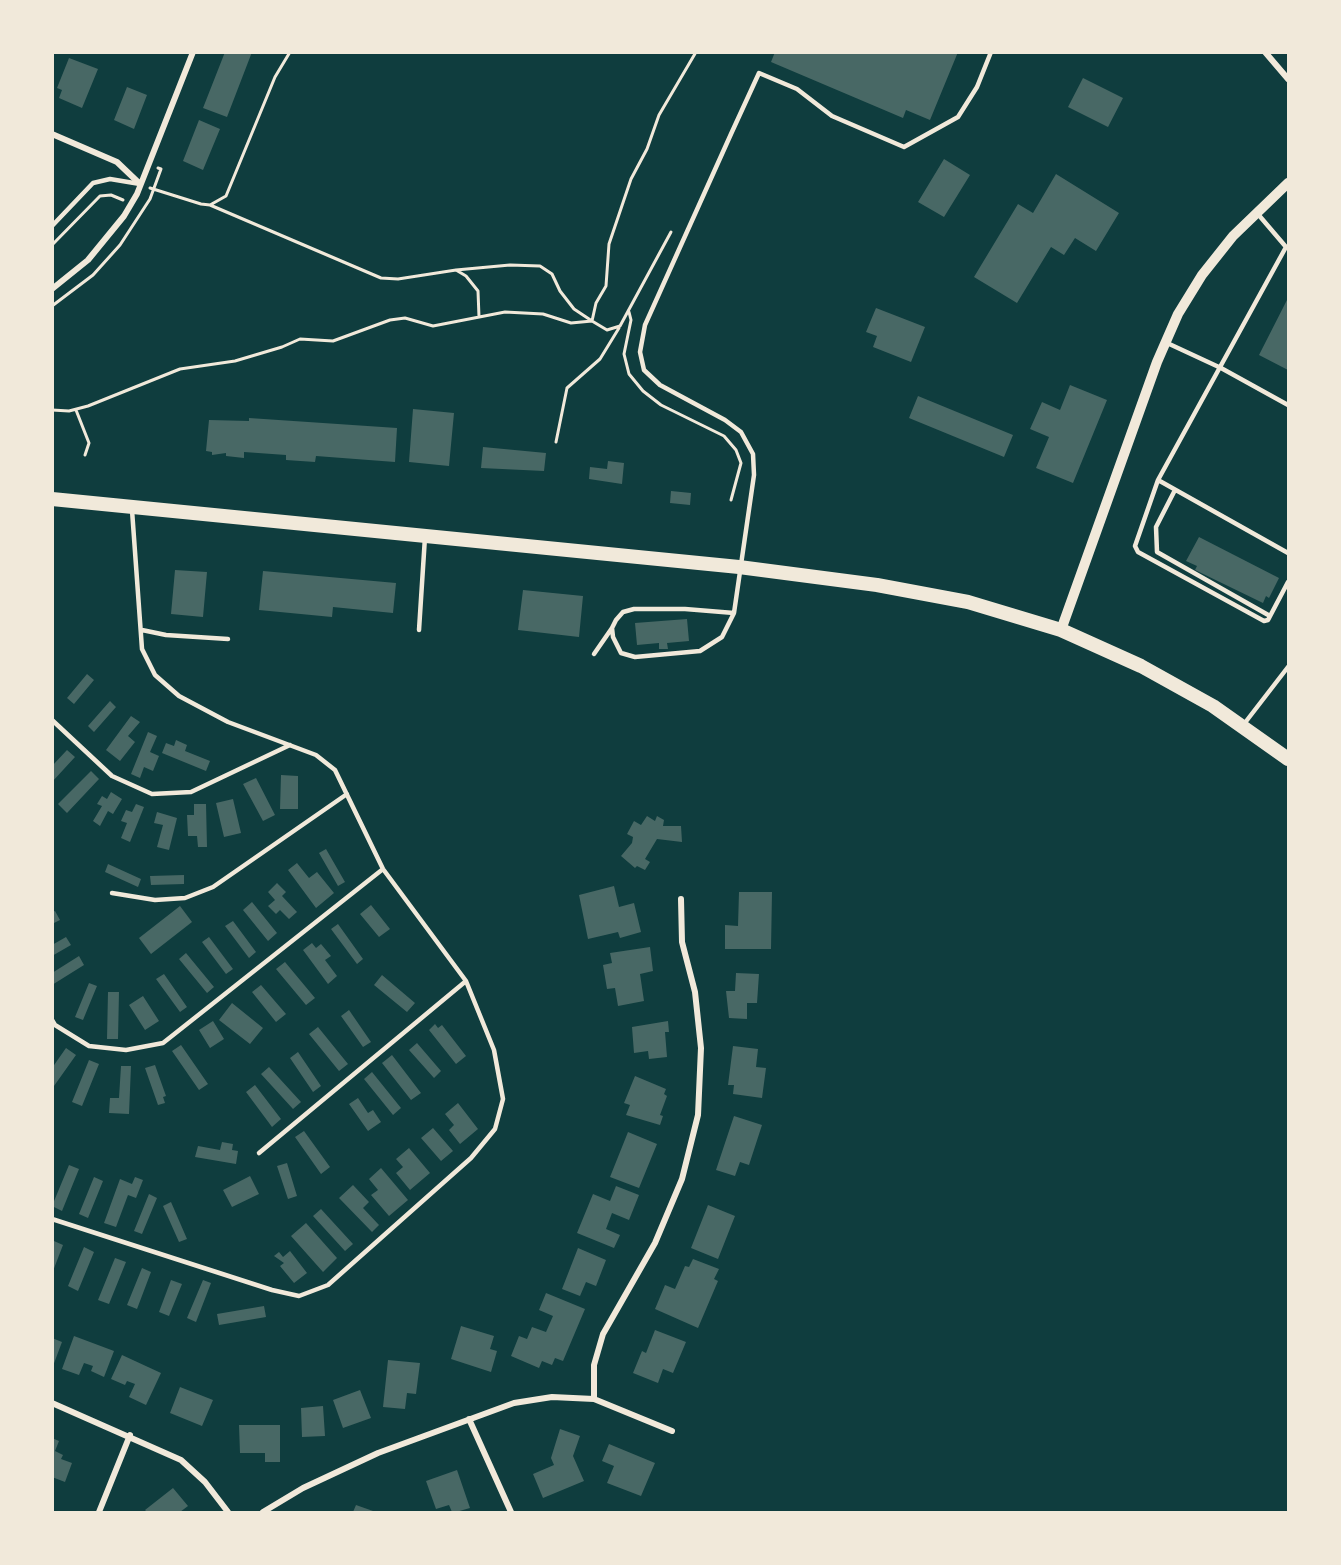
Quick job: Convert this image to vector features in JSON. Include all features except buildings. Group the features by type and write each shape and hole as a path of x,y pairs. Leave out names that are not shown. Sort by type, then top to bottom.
{"main road":[{"path":"52,499 739,567 877,585 968,602 1061,630 1141,666 1242,726 1288,759"}],"street":[{"path":"52,289 87,260 131,204 193,52"},
{"path":"1265,52 1288,79"},
{"path":"52,134 117,162 140,184"},
{"path":"1061,630 1165,342 1202,275 1233,236 1288,183"},
{"path":"594,1399 594,1365 603,1334 655,1243 669,1211 682,1179 698,1114 701,1048 695,992 682,942 681,899"},
{"path":"263,1512 303,1488 378,1453 514,1403 552,1397 594,1399 672,1431"},
{"path":"52,1403 130,1435 181,1460 205,1482 228,1512"},
{"path":"469,1419 511,1512"},
{"path":"99,1512 130,1435"}],"lane":[{"path":"612,628 615,645 621,653 635,657 673,656 708,648 722,637 734,613 754,474 753,454 741,432 726,420 660,385 644,370 640,352 645,325 759,73 797,89 832,116 904,147 958,117 977,87 991,52"},
{"path":"52,226 93,183 110,179 140,184"},
{"path":"1257,213 1287,249 1158,480 1136,549 1263,621 1270,616 1288,582"},
{"path":"1165,342 1221,368 1288,405"},
{"path":"1158,480 1288,553"},
{"path":"1175,490 1156,527 1157,552 1270,616"},
{"path":"52,1219 272,1290 299,1296 328,1285 471,1158 495,1129 503,1099 494,1050 466,981 383,868 335,770 316,755 228,722 179,696 155,675 142,649 132,507"},
{"path":"419,630 425,536"},
{"path":"594,654 623,612 634,609 685,609 734,613"},
{"path":"142,630 166,635 228,639"},
{"path":"1242,726 1288,667"},
{"path":"52,720 112,776 152,794 191,792 290,745"},
{"path":"112,893 155,900 185,898 213,887 347,794"},
{"path":"52,1020 55,1025 89,1046 126,1050 162,1043 383,868"},
{"path":"259,1153 466,981"}],"path":[{"path":"210,205 226,196 231,188 275,77 291,52"},
{"path":"592,321 596,303 606,286 609,244 631,179 647,149 659,115 696,52"},
{"path":"140,184 188,201 210,205 381,278 398,279 510,265 540,266 552,274 560,291 574,309 607,330 620,326"},
{"path":"52,245 100,196 111,195 131,204"},
{"path":"556,442 567,388 600,359 671,232"},
{"path":"456,270 466,276 478,291 479,317"},
{"path":"52,410 76,410 180,369 236,361 300,339 333,341 390,320 405,318 433,326 505,312 543,314 571,323 592,321"},
{"path":"76,410 89,443 85,455"}]}
